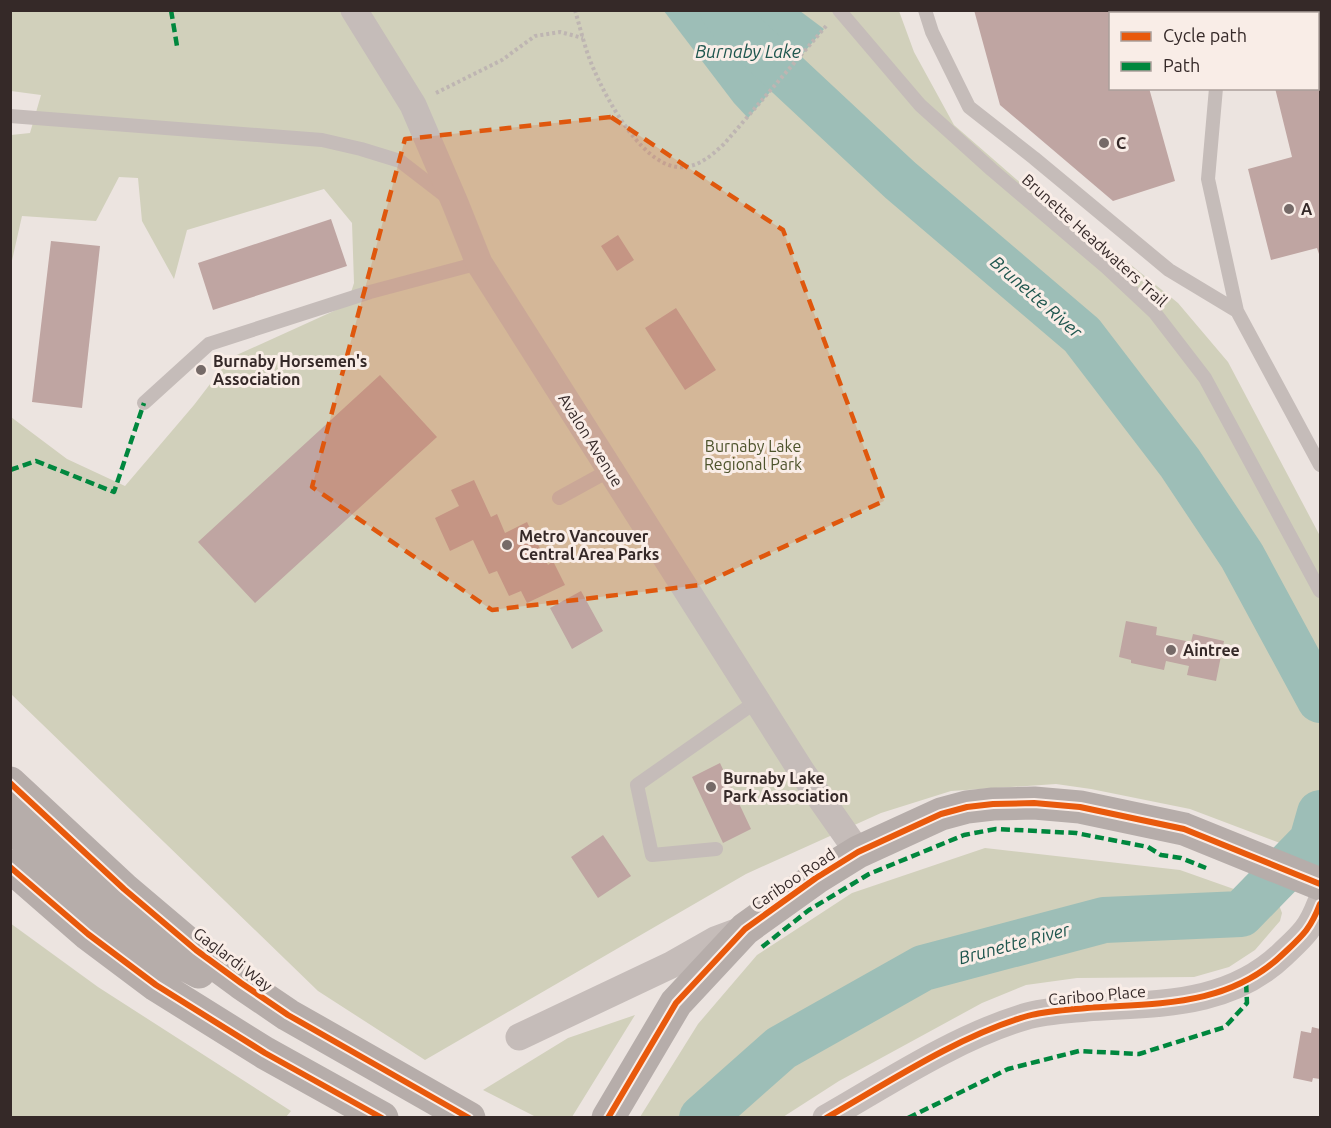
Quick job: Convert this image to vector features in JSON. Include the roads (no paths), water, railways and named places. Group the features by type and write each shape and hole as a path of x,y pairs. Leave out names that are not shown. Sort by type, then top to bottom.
{"main road":[{"name":"Gaglardi Way","path":"10,783 143,905 196,950 264,999 469,1118"},
{"name":"Cariboo Road","path":"608,1118 676,1003 745,929 816,878 858,852 941,814 967,807 993,804 1034,803 1080,807 1184,829 1311,880"},
{"path":"10,824 91,898 135,934 198,972 264,999"},
{"path":"11,866 88,934 156,985 265,1053 382,1118"}],"street":[{"name":"Avalon Avenue","path":"354,10 412,105 479,263 802,772 858,852"},
{"name":"Cariboo Place","path":"826,1118 956,1045 1025,1016 1062,1010 1183,1001 1228,990 1272,965 1309,929 1320,904"},
{"path":"519,1037 671,965 715,940 745,929"}],"lane":[{"name":"Brunette Headwaters Trail","path":"839,10 920,105 1106,267 1155,313 1205,378 1320,591"},
{"path":"925,10 932,32 969,107 1169,270 1237,310"},
{"path":"1216,90 1208,179 1237,310 1320,465"},
{"path":"10,116 322,140 400,161 455,203"},
{"path":"144,403 209,344 370,292 479,263"},
{"path":"559,498 610,470"},
{"path":"716,849 652,855 637,785 757,701"}],"water":[{"name":"Burnaby Lake","path":"664,11 800,11 824,29 748,118"}],"waterway":[{"name":"Brunette River","path":"723,10 735,26 900,180 1082,335 1180,463 1242,556 1320,700"},
{"name":"Brunette River","path":"702,1118 781,1048 923,968 1104,920 1241,914 1312,841 1320,813"}],"place":[{"name":"C","path":"1104,143"},
{"name":"A","path":"1289,209"},
{"name":"Burnaby Horsemen's Association","path":"201,370"},
{"name":"Metro Vancouver Central Area Parks","path":"507,545"},
{"name":"Aintree","path":"1171,650"},
{"name":"Burnaby Lake Park Association","path":"711,787"}],"park label":[{"name":"Burnaby Lake Regional Park","path":"753,455"}]}
